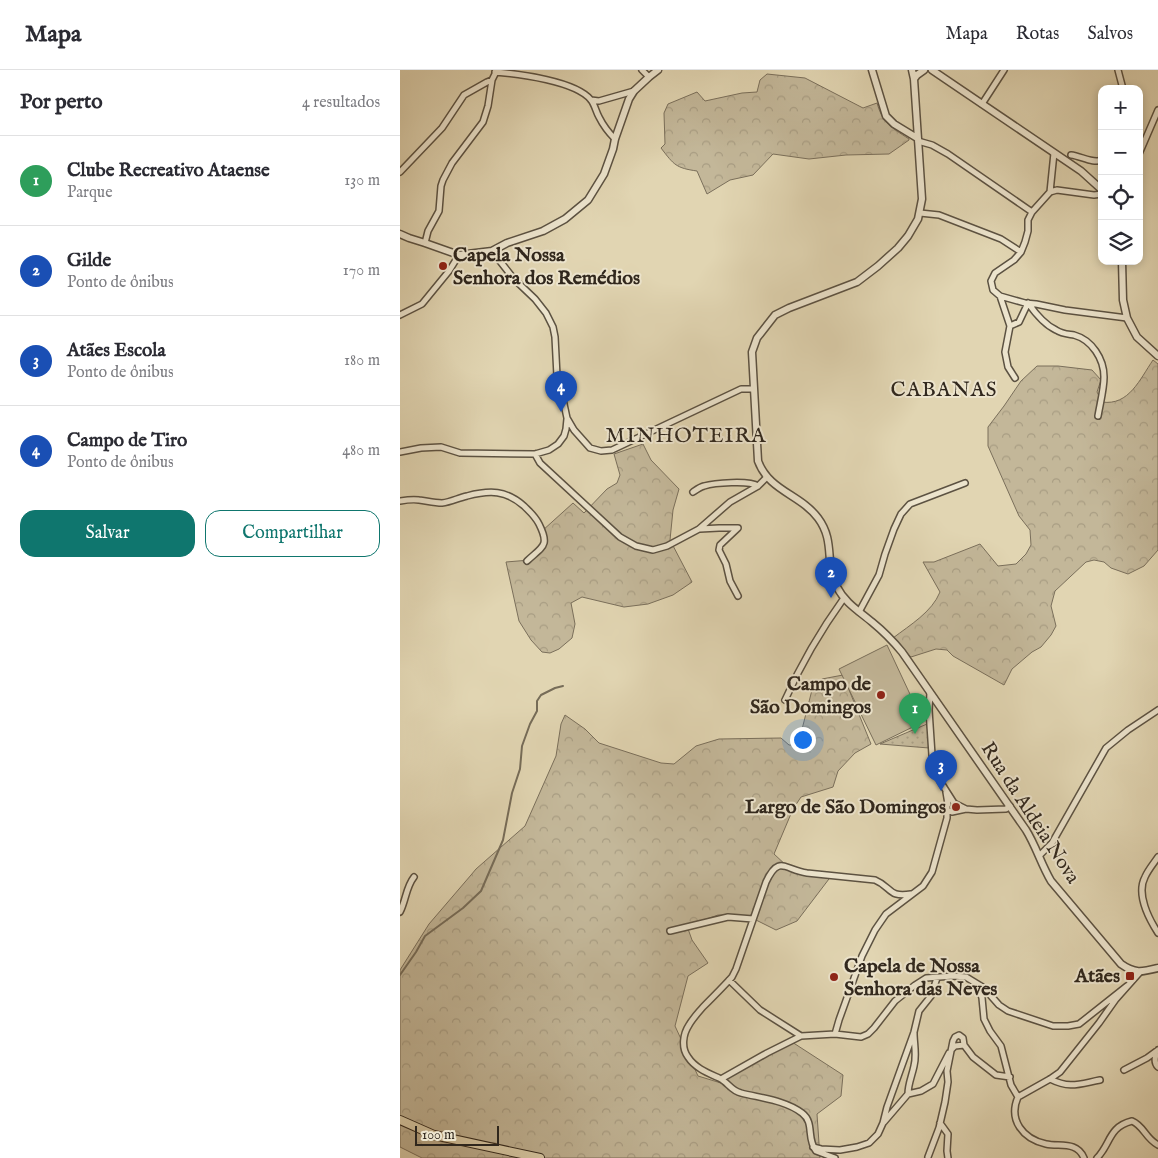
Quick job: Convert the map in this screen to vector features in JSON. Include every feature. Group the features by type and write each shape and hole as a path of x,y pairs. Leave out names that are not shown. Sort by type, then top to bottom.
{"main road":[{"path":"400,1120 440,1136 540,1158"}],"street":[{"path":"642,70 649,77"},
{"path":"400,234 458,255 492,251 506,243 543,231 565,219 588,200 604,174 614,149 615,139 629,99 634,91 658,70"},
{"path":"872,70 886,116 894,124 948,154 1032,212"},
{"path":"534,454 540,462 620,537 636,546 653,550 667,546 699,529 730,502 758,486 767,477 761,469 758,460 752,352 757,338 775,315 857,282 898,248 918,219 922,199 912,70"},
{"path":"914,80 924,70"},
{"path":"932,70 1088,176 1098,187"},
{"path":"982,104 1004,70"},
{"path":"1118,70 1122,85"},
{"path":"425,242 428,231 439,212 443,180 452,163 483,122 488,106 492,80 496,71 560,83 574,88 591,100 599,118 615,139"},
{"path":"400,172 442,128 464,95 492,80"},
{"path":"591,100 599,101 634,91"},
{"path":"1143,143 1158,110"},
{"path":"1050,192 1054,153"},
{"path":"1071,155 1098,162"},
{"path":"1098,193 1080,194 1057,190 1050,192 1032,212 1028,220 1028,231 1021,252 1014,260 995,273 991,281 993,290 1000,296 1028,303 1127,318"},
{"path":"920,213 939,215 1001,239 1021,252"},
{"path":"400,452 441,447 460,453 534,454 549,450 558,444 564,436 567,418 557,376 553,327 546,313 535,299 514,279 492,251"},
{"path":"400,315 422,304 449,271 458,255"},
{"path":"1122,265 1123,300 1127,318 1137,337 1158,356"},
{"path":"1000,296 1010,326 1005,352 1008,366 1015,378"},
{"path":"1010,326 1019,322 1028,303"},
{"path":"1028,303 1036,314 1053,330 1076,336 1086,341 1098,354 1104,377 1098,416"},
{"path":"567,418 574,430 590,448 601,451 612,450 741,389 754,389"},
{"name":"Rua da Aldeia Nova","path":"767,477 806,505 820,521 828,538 830,571 844,598 884,633 902,652 1010,806 1032,840 1051,881 1121,964 1128,969 1140,972"},
{"path":"693,492 705,486 729,483 753,483 758,486"},
{"path":"859,612 879,575 901,514 910,504 966,483"},
{"path":"400,500 417,499 437,503 485,492 502,493 510,496 520,502 538,521 545,540 544,545 527,560"},
{"path":"699,529 738,528 720,545 719,550 726,564 730,581 738,596"},
{"path":"785,700 807,655 844,598"},
{"path":"835,1034 855,974 870,939 885,916 923,886 932,872 947,818 952,807 935,769 932,755 929,710 930,693"},
{"path":"1039,856 1052,843 1106,748 1128,730 1158,710"},
{"path":"952,807 977,810 1001,809 1010,806"},
{"path":"1158,857 1144,878 1141,890 1149,918 1158,933"},
{"path":"836,1158 816,1151 811,1142 809,1122 802,1113 781,1104 735,1091 721,1079 702,1070 692,1062 686,1053 683,1042 685,1034 689,1025 729,980 736,969 769,875 779,865 799,872 875,880 892,893 900,896 911,894"},
{"path":"400,912 406,892 414,876"},
{"path":"670,931 728,916 753,919"},
{"path":"1084,1158 1081,1152 1072,1147 1063,1144 1044,1144 1024,1133 1018,1126 1015,1117 1018,1097 1060,1072 1116,999 1140,972 1158,968"},
{"path":"721,1079 801,1036 835,1034 861,1038 874,1028 895,1001 914,985 926,978 966,977 984,988 1002,1008 1045,1024 1058,1026 1080,1024 1127,986"},
{"path":"883,1123 884,1115 914,1032 919,1012 931,996 937,978"},
{"path":"729,980 760,1010 801,1036"},
{"path":"978,984 982,998 984,1019 1001,1046 1013,1089 1018,1097"},
{"path":"813,1147 840,1150 857,1147 868,1143 878,1134 883,1123 908,1094 915,1056 914,1032"},
{"path":"928,1158 945,1102 948,1082 947,1071 953,1039 961,1036 964,1045 973,1057 991,1072 1000,1076 1010,1077"},
{"path":"908,1094 922,1091 933,1084 952,1049 955,1046 964,1045"},
{"path":"1124,1070 1158,1050 1155,1064 1158,1067"},
{"path":"1050,1079 1070,1086 1100,1080"},
{"path":"1097,1158 1114,1131 1132,1122 1140,1126 1148,1138 1158,1145"},
{"path":"940,1123 948,1134 948,1158"}],"green space":[{"path":"767,74 805,78 863,108 877,103 885,120 909,140 889,154 846,155 809,159 773,154 753,175 730,180 707,194 697,171 684,169 676,165 661,148 665,144 664,113 668,104 697,92 705,101 742,93 757,92 760,80"},
{"path":"1153,360 1158,364 1158,550 1144,566 1128,574 1111,568 1104,562 1094,560 1086,562 1055,591 1051,606 1056,626 1051,635 1041,647 1012,669 1004,685 953,656 947,650 936,649 911,657 893,638 926,612 940,592 923,562 934,562 980,544 998,566 1016,564 1026,554 1031,545 1030,530 1019,516 988,446 988,427 1021,381 1037,366 1058,366 1092,370 1101,380 1097,392 1102,402 1111,402 1120,400 1133,390"},
{"path":"643,444 651,460 679,489 673,510 670,540 692,582 673,595 648,604 624,607 582,597 571,603 575,624 572,638 559,649 550,653 542,652 531,640 519,621 506,562 530,560 547,544 542,531 573,503 584,513 607,489 617,483 620,475 614,454"},
{"name":"Campo de São Domingos","path":"887,645 923,722 876,745 839,669"},
{"path":"843,675 871,744 855,753 838,771 833,787 801,797 793,809 774,854 788,867 832,875 797,921 776,930 748,916 718,915 687,926 692,940 708,963 688,976 675,1026 698,1076 721,1083 757,1060 792,1042 843,1075 841,1096 817,1114 820,1158 422,1158 400,1147 400,970 429,924 476,869 525,826 556,756 561,724 565,715 585,729 599,743 661,763 674,764 696,746 719,739 781,738 789,745 798,745 813,686 822,679"},
{"path":"927,724 929,748 880,744"}],"waterway":[{"path":"400,975 425,936 463,908 481,891 503,840 512,793 520,769 522,746 537,711 537,701 541,695 563,686"}],"place":[{"name":"Capela Nossa Senhora dos Remédios","path":"443,266"},
{"name":"Campo de Tiro","path":"561,412"},
{"name":"Gilde","path":"831,598"},
{"name":"Campo de São Domingos","path":"881,695"},
{"name":"Clube Recreativo Ataense","path":"915,734"},
{"name":"Atães Escola","path":"941,791"},
{"name":"Largo de São Domingos","path":"956,807"},
{"name":"Atães","path":"1130,976"},
{"name":"Capela de Nossa Senhora das Neves","path":"834,977"}],"district":[{"name":"CABANAS","path":"944,390"},
{"name":"MINHOTEIRA","path":"686,436"}]}
